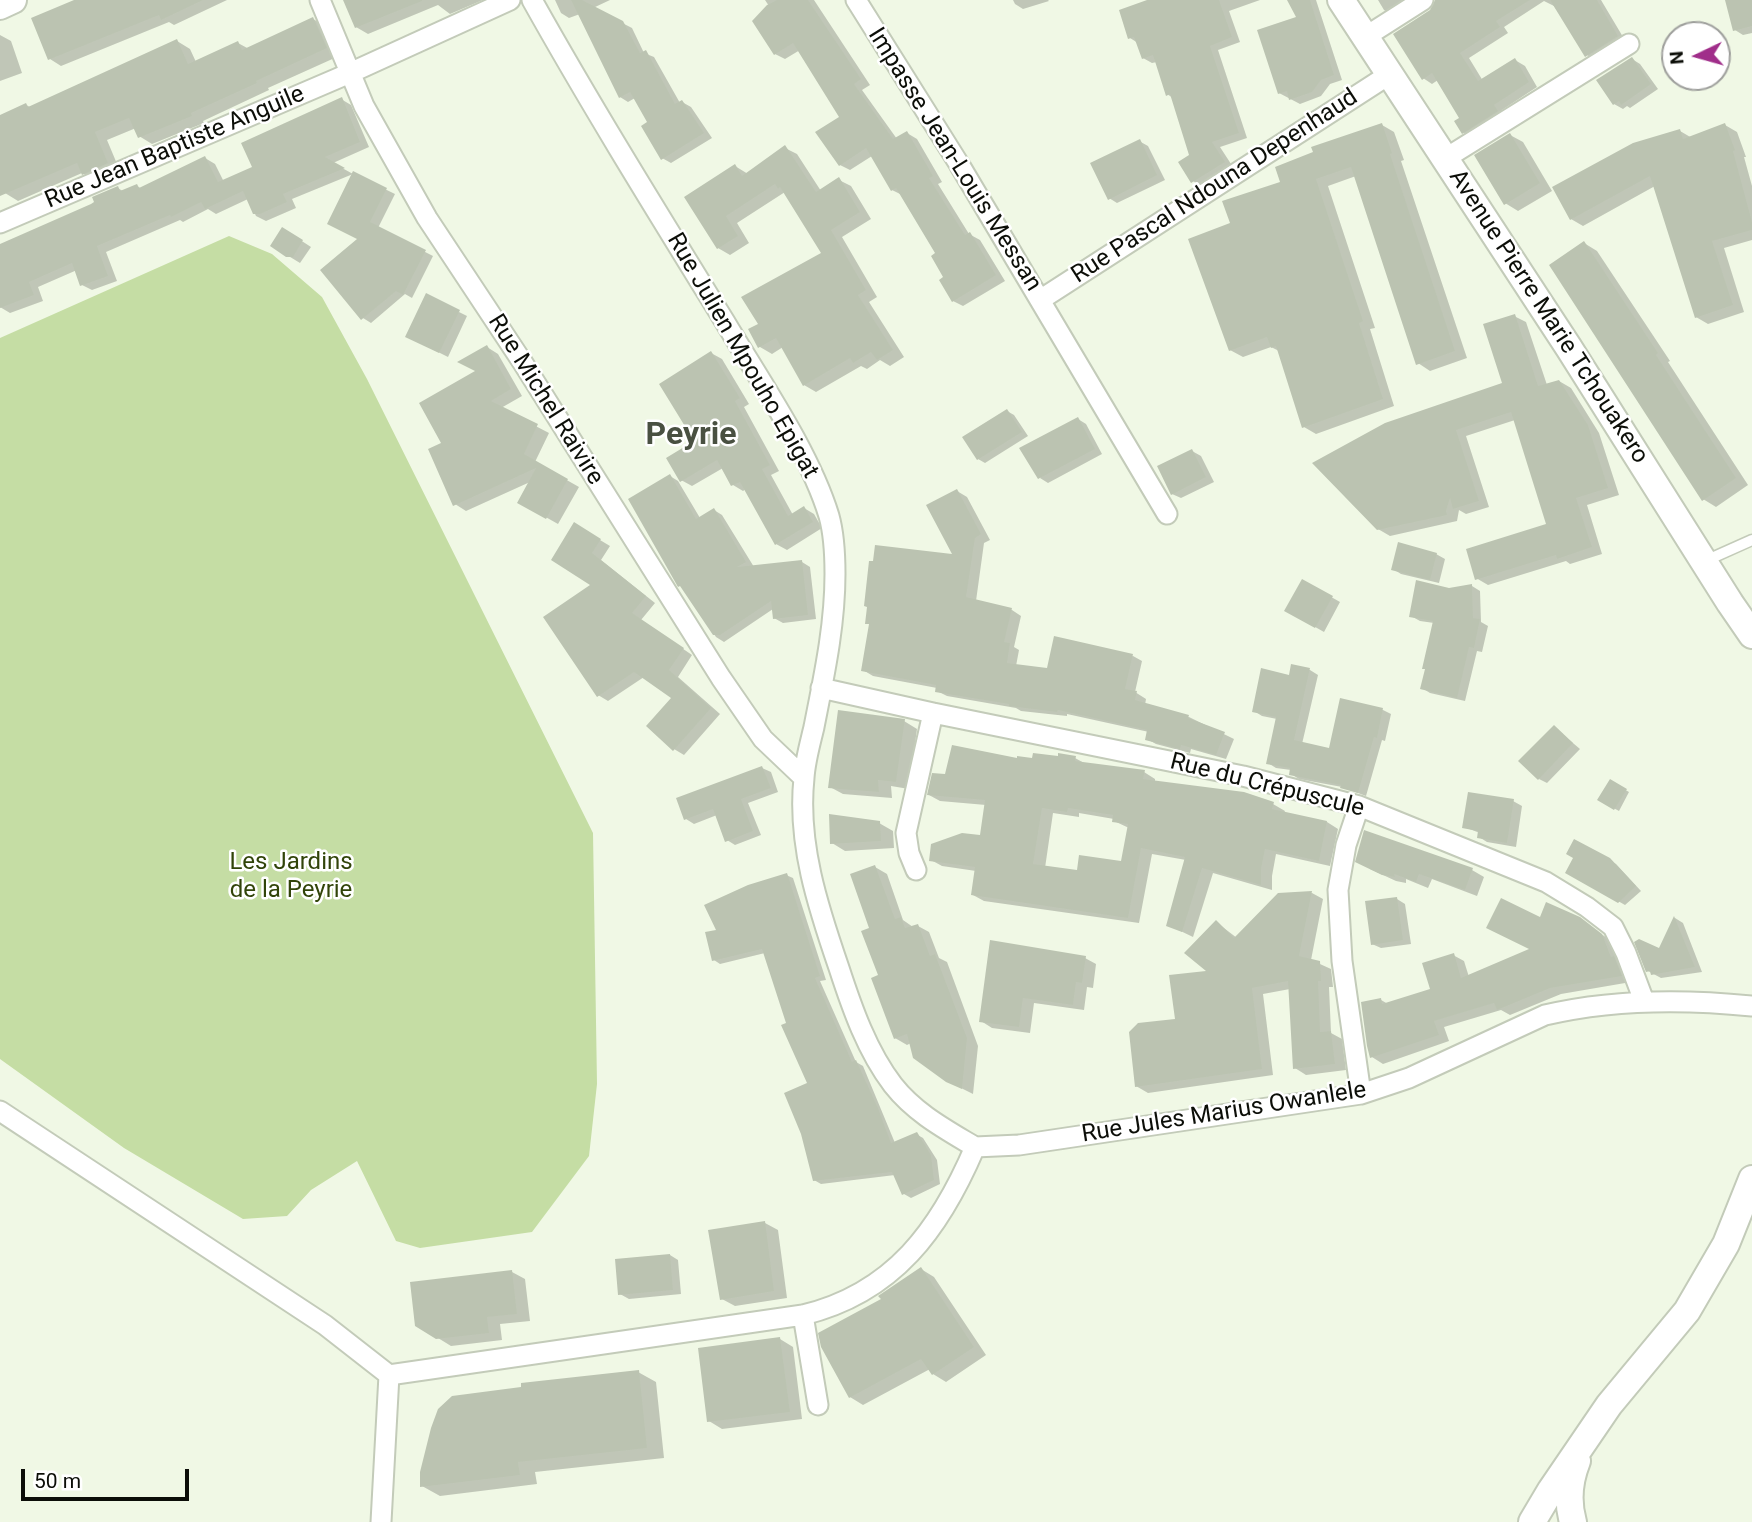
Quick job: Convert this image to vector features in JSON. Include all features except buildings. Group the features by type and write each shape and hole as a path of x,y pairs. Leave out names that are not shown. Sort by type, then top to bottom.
{"main road":[{"path":"0,6 13,0"},
{"name":"Avenue Pierre Marie Tchouakero","path":"1341,0 1446,158 1752,635"},
{"path":"1532,1522 1609,1405 1687,1311 1726,1244 1752,1179"},
{"path":"1573,1522 1569,1503 1572,1473 1585,1439"}],"street":[{"name":"Rue Michel Raivire","path":"320,0 364,106 427,218 523,363 643,557 763,739 804,778"},
{"name":"Rue Jean Baptiste Anguile","path":"0,222 350,72 510,0"},
{"name":"Rue Julien Mpouho Epigat","path":"532,0 581,89 780,414 817,484 830,519 835,558 831,639 804,778 806,852 814,887 833,952 863,1032 893,1085 917,1111 975,1147"},
{"name":"Impasse Jean-Louis Messan","path":"856,0 1053,320 1167,514"},
{"path":"1365,37 1423,0"},
{"path":"1446,158 1629,44"},
{"name":"Rue Pascal Ndouna Depenhaud","path":"1040,300 1390,74"},
{"name":"Rue du Crépuscule","path":"821,688 1243,776 1359,806 1546,882 1587,907 1613,928 1626,953 1644,1001"},
{"path":"916,870 909,853 906,833 933,713"},
{"path":"1359,806 1346,845 1338,890 1342,961 1360,1094"},
{"name":"Rue Jules Marius Owanlele","path":"975,1147 1019,1145 1360,1094 1409,1078 1545,1015 1567,1010 1644,1001 1752,1006"},
{"path":"0,1111 325,1325 389,1375 827,1310 852,1299 904,1261 933,1228 957,1190 975,1147"},
{"path":"803,1315 818,1405"},
{"path":"381,1522 389,1375"}],"lane":[{"path":"1705,561 1752,540"}],"green space":[{"name":"Les Jardins de la Peyrie","path":"229,236 272,254 322,297 367,379 593,833 597,1084 589,1156 532,1232 420,1248 396,1241 357,1161 311,1190 287,1216 243,1219 124,1148 0,1059 0,338"}],"district":[{"name":"Peyrie","path":"691,436"}]}
